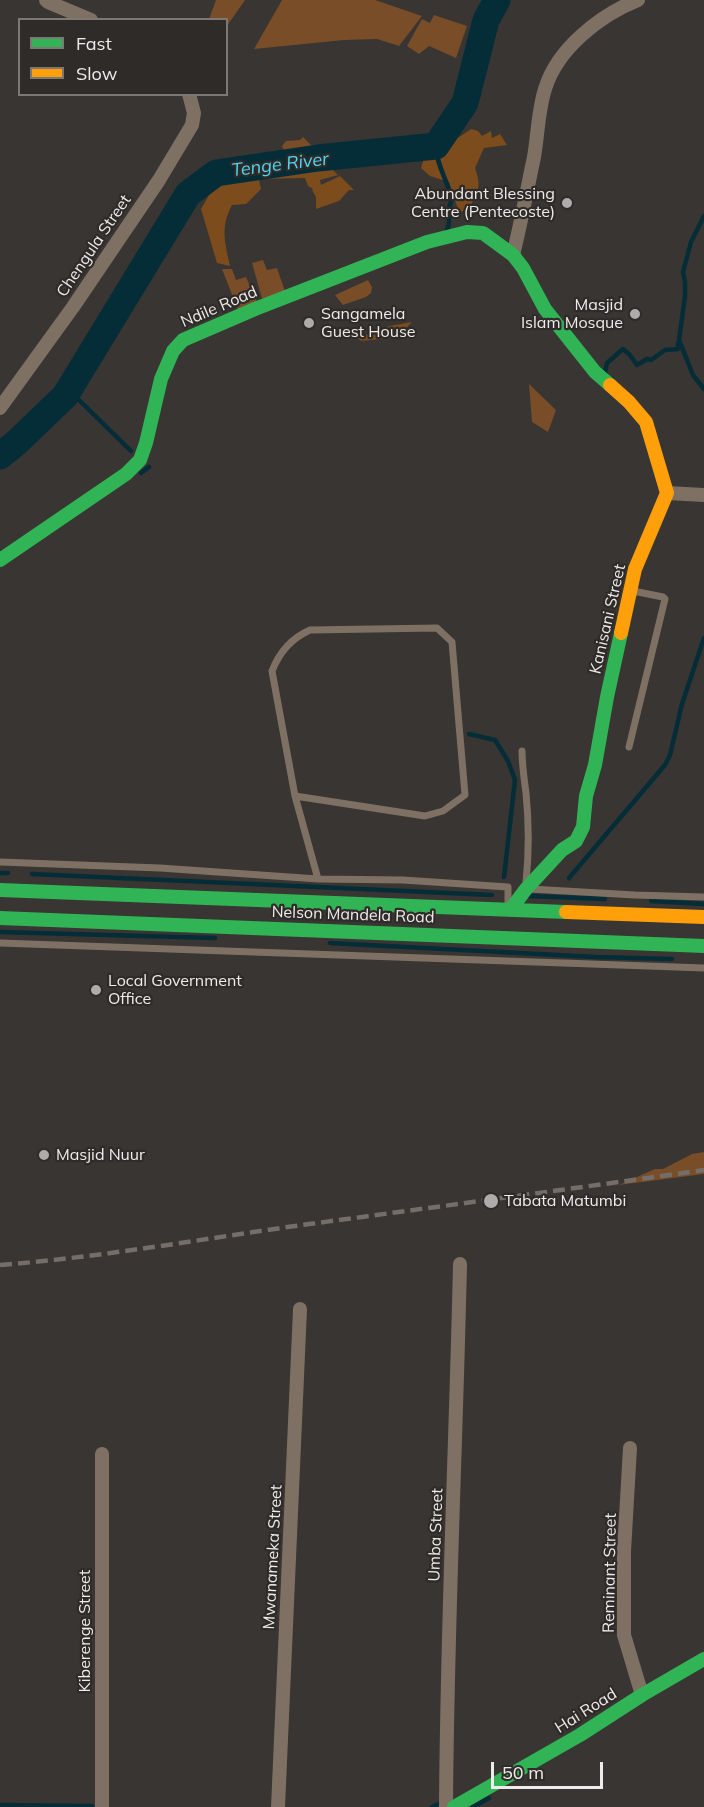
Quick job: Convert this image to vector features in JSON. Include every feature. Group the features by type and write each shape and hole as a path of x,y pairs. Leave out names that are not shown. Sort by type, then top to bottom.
{"street":[{"path":"46,0 85,18"},
{"path":"638,0 582,34 563,54 552,72 545,88 535,154 513,255 523,268 545,309 572,345 595,372 646,422 667,493 704,495"},
{"name":"Chengula Street","path":"0,408 73,307 165,171 192,125 194,113 190,96"},
{"name":"Ndile Road","path":"0,560 126,474 141,459 165,366 174,347 183,340 255,309 427,242 451,235 467,232 483,233 513,255"},
{"name":"Kanisani Street","path":"509,909 562,850 576,841 583,827 586,796 595,765 607,697 635,569 667,493"},
{"name":"Nelson Mandela Road","path":"0,890 704,917"},
{"name":"Nelson Mandela Road","path":"0,918 700,946"},
{"name":"Umba Street","path":"447,1807 447,1685 457,1424 460,1264"},
{"name":"Mwanameka Street","path":"278,1807 300,1309"},
{"name":"Reminant Street","path":"630,1448 624,1551 624,1635 642,1695"},
{"name":"Kiberenge Street","path":"102,1454 102,1807"},
{"name":"Hai Road","path":"454,1807 580,1735 704,1659"}],"lane":[{"path":"629,747 665,599 631,591"},
{"path":"295,796 425,816 444,811 465,795 452,642 446,636 437,628 310,630 298,635 278,657 272,671 295,796 318,879"},
{"path":"522,751 529,843 526,889 704,897"},
{"path":"0,862 160,868 318,879 403,880 508,887 509,909"},
{"path":"0,943 704,968"},
{"path":"691,967 700,946"}],"shaded area":[{"path":"216,0 245,0 228,25 228,18 209,18"},
{"path":"282,0 375,0 422,16 399,46 377,39 254,49"},
{"path":"434,15 467,26 456,58 429,46 419,54 407,46 422,19 430,23"},
{"path":"471,129 478,131 482,136 491,131 492,138 500,134 507,145 484,148 475,168 478,180 476,194 468,210 459,212 449,182 430,176 421,168 425,155 439,155 446,146"},
{"path":"303,137 314,148 285,154 282,146 286,141 300,140"},
{"path":"324,162 338,175 320,180 321,185 340,176 354,190 349,190 339,201 316,209 316,197 305,178 264,179 271,178 275,172 304,169 304,165"},
{"path":"258,175 261,189 246,204 232,205 228,213 225,235 230,266 217,263 201,209 221,176"},
{"path":"263,260 267,270 277,268 286,294 263,302 252,263"},
{"path":"222,269 232,269 236,280 246,277 258,304 238,310"},
{"path":"368,280 372,287 371,293 366,297 343,305 335,295"},
{"path":"412,322 405,329 395,331 395,335 390,334 390,338 361,341 358,338 390,326"},
{"path":"529,384 556,410 548,432 532,422"},
{"path":"704,1152 704,1174 619,1185 655,1169 663,1169 692,1154"}],"waterway":[{"name":"Tenge River","path":"0,456 65,396 188,194 216,173 318,158 436,146 465,103 486,20 497,0"},
{"path":"436,146 451,197 447,230"},
{"path":"704,216 691,242 683,272 685,296 679,340 693,375 704,389"},
{"path":"605,373 607,363 623,349 637,365 647,359 651,360 665,350 678,349 678,343"},
{"path":"65,396 79,400 131,451"},
{"path":"141,473 149,467"},
{"path":"569,878 665,765 670,755 682,704 704,638"},
{"path":"469,734 495,740 508,761 515,780 504,877"},
{"path":"0,873 8,873"},
{"path":"32,874 492,895"},
{"path":"528,896 605,899"},
{"path":"651,901 704,904"},
{"path":"0,932 215,938"},
{"path":"330,943 672,959"},
{"path":"473,1807 489,1798"},
{"path":"432,1807 443,1802"},
{"path":"0,1805 92,1806"}],"railway":[{"path":"0,1265 114,1253 704,1170"}],"traffic: fast":[{"path":"0,560 126,474 140,460 161,379 173,351 183,340 255,309 427,242 467,232 483,233 513,255 523,268 545,309 595,372 610,385"},
{"path":"511,909 562,850 576,841 583,827 586,796 595,765 621,633"},
{"path":"0,890 566,912"},
{"path":"0,918 704,946"},
{"path":"454,1807 580,1735 704,1659"}],"traffic: slow":[{"path":"610,385 646,422 667,493 635,569 621,633"},
{"path":"566,912 704,917"}],"place":[{"name":"Abundant Blessing Centre (Pentecoste)","path":"567,203"},
{"name":"Masjid Islam Mosque","path":"635,314"},
{"name":"Sangamela Guest House","path":"309,323"},
{"name":"Local Government Office","path":"96,990"},
{"name":"Masjid Nuur","path":"44,1155"},
{"name":"Tabata Matumbi","path":"491,1201"}]}
